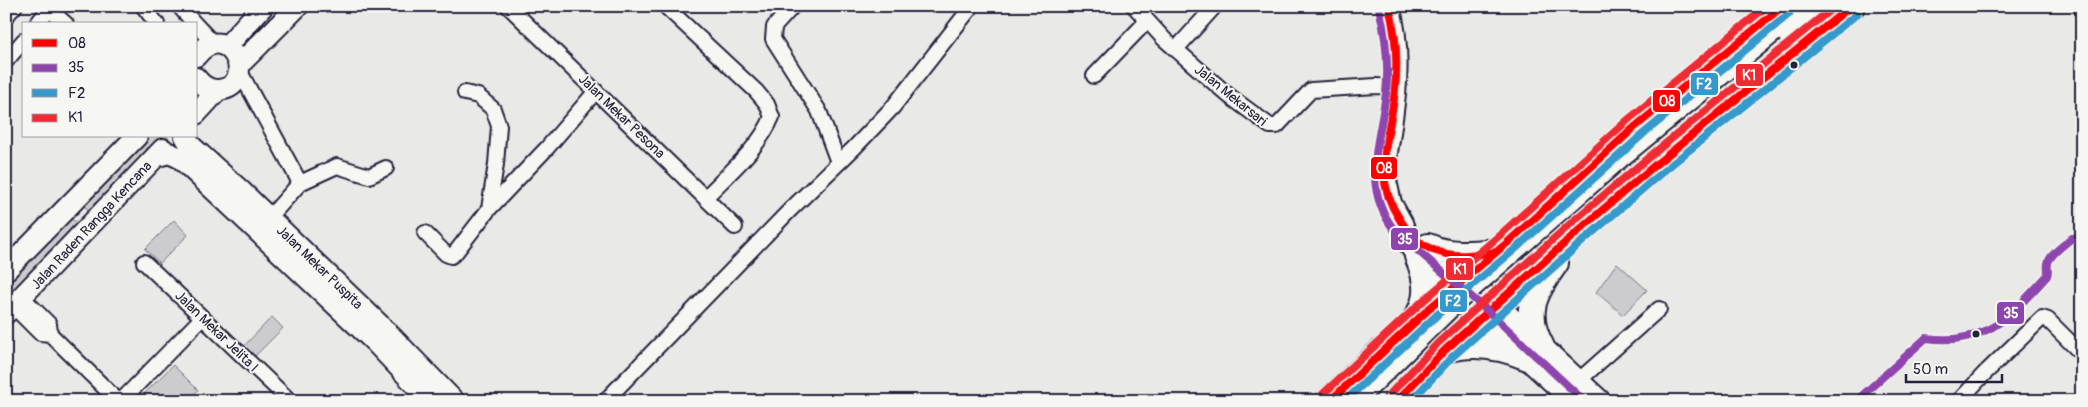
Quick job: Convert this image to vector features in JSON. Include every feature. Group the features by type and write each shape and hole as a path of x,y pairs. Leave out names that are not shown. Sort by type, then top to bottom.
{"highway":[{"path":"1330,401 1415,322 1636,126 1783,6"},
{"path":"1350,401 1453,300 1618,155 1800,6"},
{"path":"1376,401 1461,315 1628,164 1823,6"},
{"path":"1397,401 1445,350 1579,230 1851,6"},
{"path":"1636,126 1632,130 1628,142 1631,154 1645,164 1658,162 1663,159"},
{"path":"1445,350 1458,346 1485,345 1535,352 1530,320 1534,298 1543,280 1579,230"},
{"path":"1415,322 1425,304 1427,290 1423,251 1476,255 1496,252"}],"main road":[{"path":"1459,284 1576,391 1599,401"}],"street":[{"path":"6,16 15,6"},
{"path":"143,6 155,22"},
{"path":"179,6 194,22"},
{"path":"198,54 207,46 220,45 263,6"},
{"path":"198,112 218,90 232,84 239,68 298,6"},
{"name":"Jalan Mekar Pesona","path":"508,6 735,227"},
{"path":"665,6 756,91 767,104 772,117 769,126 747,154 705,198"},
{"path":"793,6 774,27 773,39 819,111 838,162"},
{"path":"605,401 893,107 972,6"},
{"name":"Jalan Mekarsari","path":"1134,6 1176,49 1228,95 1270,126 1277,126 1311,90 1376,86 1396,87"},
{"path":"1176,49 1215,6"},
{"path":"1389,6 1396,46 1396,87 1384,172 1391,203 1402,223 1412,249 1423,251 1459,284"},
{"path":"39,22 50,8 64,22"},
{"path":"1094,76 1148,21"},
{"path":"198,26 220,45 236,54 239,68 300,183"},
{"path":"6,61 22,45"},
{"path":"198,80 209,89 218,90"},
{"path":"425,233 446,254 451,256 455,253 489,208 548,148 596,91"},
{"path":"465,93 478,96 493,109 499,126 496,164 489,208"},
{"name":"Jalan Raden Rangga Kencana","path":"6,270 135,138"},
{"name":"Jalan Raden Rangga Kencana","path":"14,305 173,138"},
{"name":"Jalan Mekar Puspita","path":"186,138 191,146 269,218 380,336 431,401"},
{"name":"Jalan Mekar Puspita","path":"155,157 169,153 180,158 454,401"},
{"path":"269,218 300,183 337,166 369,176 386,168"},
{"path":"69,207 90,226"},
{"name":"Jalan Mekar Jelita I","path":"144,262 290,401"},
{"path":"14,305 49,324 53,337 120,401 202,318"},
{"path":"1576,391 1659,309"},
{"path":"1959,401 2042,318 2048,320 2082,354"}],"shaded area":[{"path":"141,138 166,138 98,209 88,210 83,204"},
{"path":"70,218 78,226 6,306 6,280 62,221"},
{"path":"174,220 188,235 160,263 145,249"},
{"path":"1617,263 1647,290 1623,315 1596,292"},
{"path":"272,317 283,328 254,357 244,346"},
{"path":"173,365 198,390 188,401 141,401 139,399"}],"transit line":[{"name":"08","path":"1389,6 1395,37 1396,68 1394,99 1385,151 1384,172 1385,184 1394,209 1408,231 1417,240 1439,252 1453,255 1496,252"},
{"name":"K1","path":"1323,394 1424,300 1500,235 1629,119 1767,6"},
{"name":"08","path":"1330,401 1431,307 1507,243 1636,126 1783,6"},
{"name":"K1","path":"1390,394 1438,343 1578,217 1835,6"},
{"name":"08","path":"1397,401 1445,350 1585,225 1655,165 1851,6"},
{"name":"35","path":"1379,8 1385,40 1387,71 1386,93 1375,163 1375,180 1384,214 1395,231 1489,312 1584,401"},
{"name":"F2","path":"1345,401 1438,314 1514,250 1643,134 1789,14"},
{"name":"F2","path":"1411,401 1452,357 1661,173 1857,14"},
{"name":"35","path":"1856,401 1926,338 1947,339 1981,333 2008,316 2047,276 2049,260 2055,253 2072,238 2082,237"}]}
